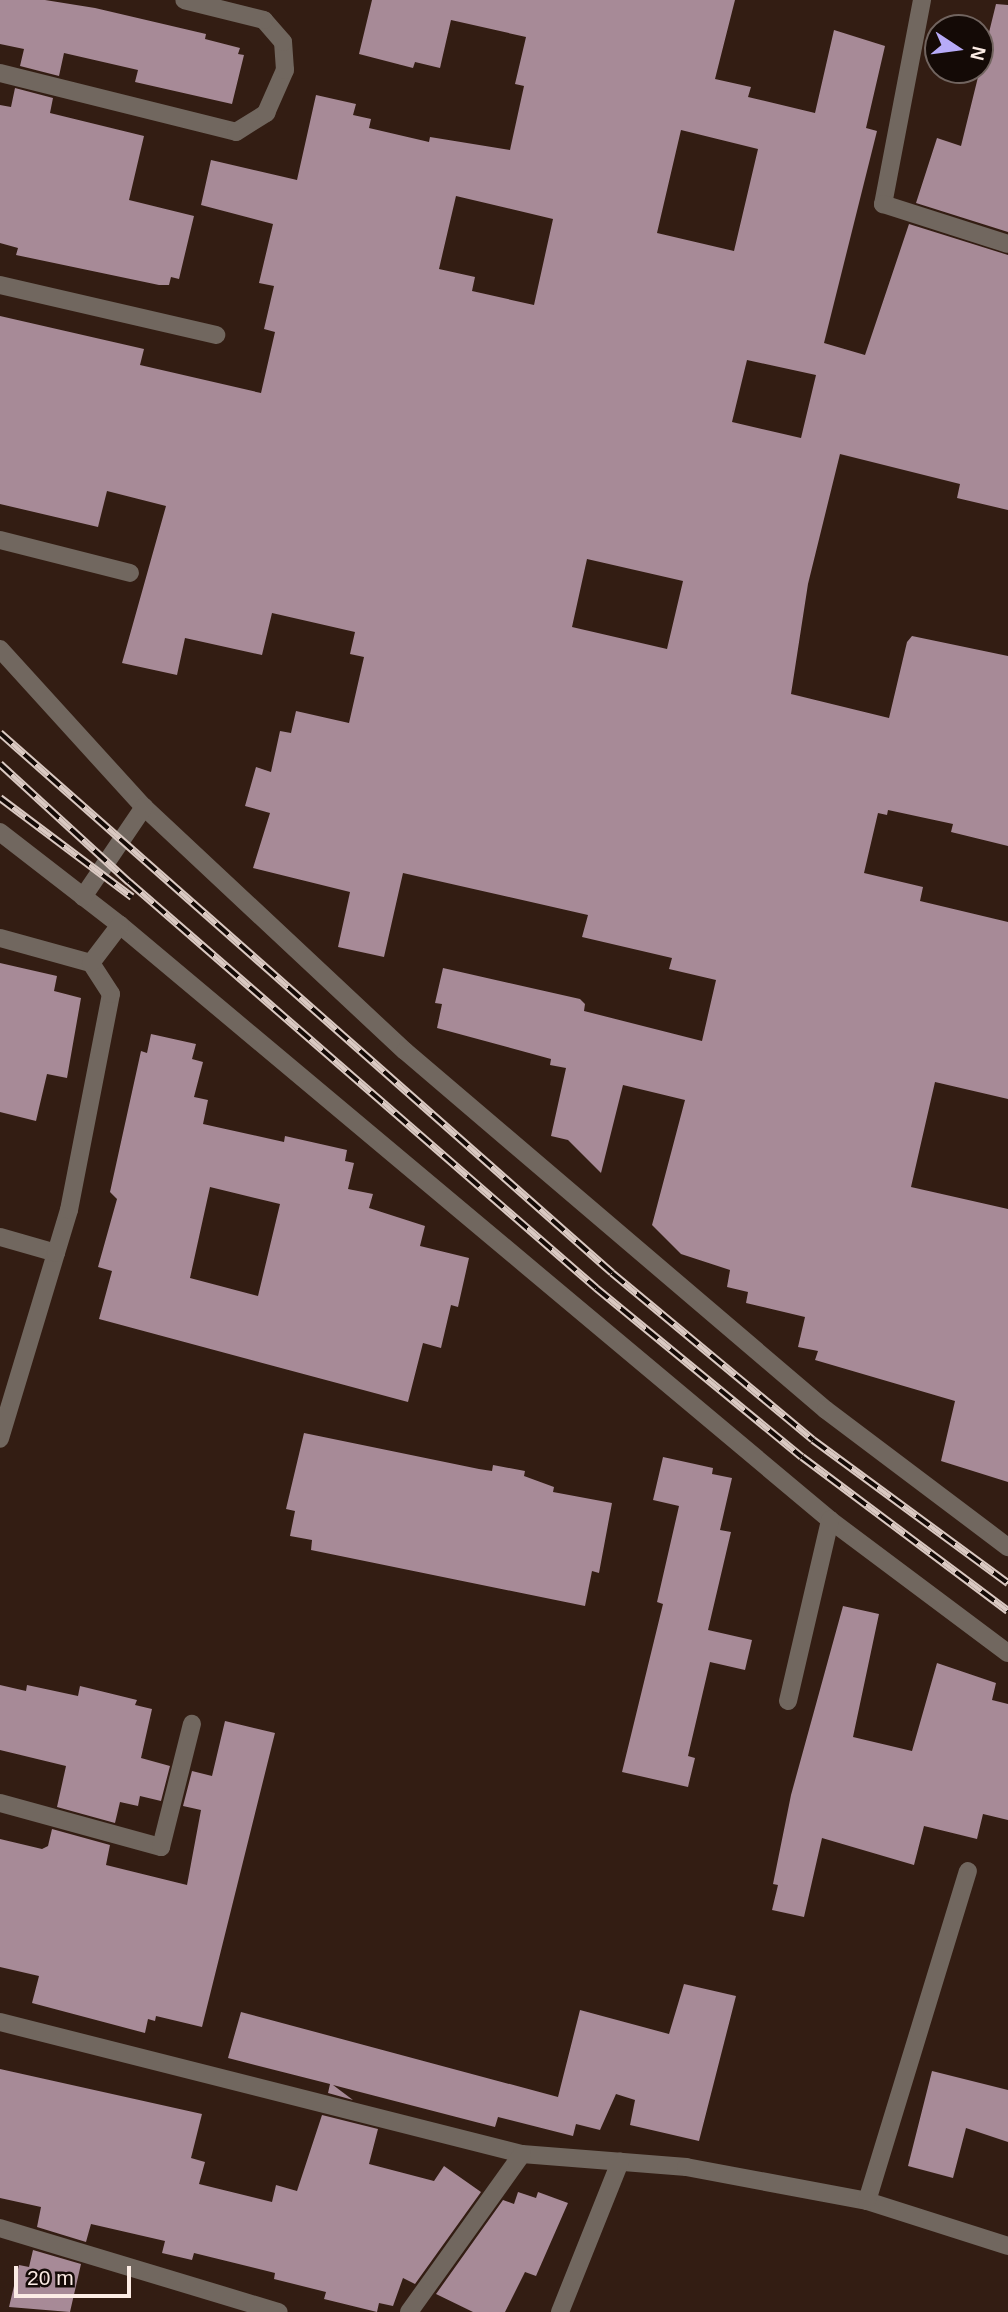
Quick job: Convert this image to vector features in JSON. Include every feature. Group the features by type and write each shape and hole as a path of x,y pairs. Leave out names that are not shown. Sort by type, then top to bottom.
{"street":[{"path":"0,73 236,132 266,113 285,71 283,42 264,20 184,0"},
{"path":"922,0 883,204 1008,244"},
{"path":"0,285 216,335"},
{"path":"0,540 130,573"},
{"path":"0,649 144,807 415,1060 826,1410 1008,1547"},
{"path":"83,897 144,807"},
{"path":"0,832 120,925 830,1520 1008,1653"},
{"path":"91,963 120,925"},
{"path":"0,938 91,963 111,994 57,1253 0,1439"},
{"path":"0,1237 57,1253"},
{"path":"788,1701 830,1520"},
{"path":"0,1803 161,1847 192,1724"},
{"path":"867,2202 968,1871"},
{"path":"0,2022 522,2154 686,2167 867,2202 1008,2246"},
{"path":"409,2312 522,2154"},
{"path":"560,2312 620,2162"},
{"path":"0,2228 279,2312"}],"building":[{"path":"0,0 45,0 95,8 206,34 205,39 240,48 238,54 244,55 232,104 135,82 138,70 64,53 59,76 20,66 24,49 0,44"},
{"path":"372,0 735,0 715,79 751,87 748,97 815,113 834,30 885,46 866,128 877,131 824,343 865,355 909,224 1008,255 1008,510 957,498 960,484 840,454 808,584 791,694 889,718 907,642 912,636 1008,656 1008,846 951,832 953,824 888,810 887,815 878,813 864,873 923,887 920,901 1008,922 1008,1099 935,1082 911,1187 1008,1209 1008,1482 941,1461 955,1401 815,1360 818,1351 798,1347 805,1317 746,1303 748,1292 727,1287 730,1270 681,1254 652,1225 685,1100 623,1085 601,1173 568,1140 551,1136 566,1068 550,1065 551,1059 437,1028 442,1004 435,1003 443,968 580,999 585,1004 584,1011 702,1041 716,980 669,969 672,958 582,937 588,915 403,873 384,957 338,947 350,892 253,868 270,813 245,806 256,767 271,772 280,731 291,733 296,711 349,723 364,657 350,654 355,632 272,613 262,655 185,638 177,675 122,663 166,506 107,491 98,527 0,504 0,316 144,349 140,365 261,393 275,332 264,329 274,286 259,283 273,224 201,205 211,160 297,180 316,95 356,104 353,115 371,119 369,128 429,142 430,137 510,150 524,86 515,84 526,37 451,20 440,68 415,62 413,68 359,54","holes":["681,130 758,149 734,251 657,233","456,196 553,219 534,305 472,291 475,277 439,269","747,360 816,375 801,438 732,422","587,559 683,581 667,649 572,627"]},
{"path":"996,4 1008,5 1008,232 916,203 937,138 961,146 976,84 994,84 994,14"},
{"path":"15,88 53,98 50,113 144,136 129,200 194,216 179,279 171,277 169,285 159,285 16,255 18,248 0,243 0,105 11,107"},
{"path":"0,963 57,976 54,991 81,998 67,1078 47,1074 36,1121 0,1112"},
{"path":"151,1034 196,1044 192,1059 203,1062 194,1097 208,1100 203,1124 284,1142 285,1136 347,1150 345,1161 354,1163 348,1189 373,1194 369,1208 425,1226 420,1246 469,1258 458,1307 451,1305 441,1348 423,1343 408,1402 99,1319 112,1271 98,1267 117,1199 110,1192 141,1051 147,1053","holes":["210,1187 280,1204 258,1296 190,1278"]},
{"path":"304,1433 479,1469 492,1471 493,1465 525,1471 524,1476 554,1487 553,1492 612,1503 599,1573 592,1571 585,1606 311,1550 312,1540 290,1536 295,1511 286,1509"},
{"path":"663,1457 713,1468 712,1474 732,1478 720,1530 731,1532 708,1630 752,1640 745,1670 710,1662 688,1756 695,1758 688,1787 622,1772 663,1604 657,1602 679,1506 653,1500"},
{"path":"843,1606 879,1614 853,1737 912,1751 937,1663 996,1683 992,1700 1008,1704 1008,1820 983,1814 977,1839 924,1826 914,1865 822,1838 804,1917 772,1910 778,1885 773,1884 791,1795"},
{"path":"0,1685 26,1691 27,1685 78,1696 80,1686 137,1700 135,1705 152,1709 141,1758 170,1766 161,1801 140,1796 138,1806 120,1802 115,1823 57,1807 66,1766 0,1750"},
{"path":"225,1721 275,1733 202,2027 156,2016 155,2021 148,2019 145,2033 32,2003 39,1976 0,1967 0,1839 42,1849 48,1846 52,1829 110,1845 106,1865 187,1885 201,1810 183,1806 192,1771 212,1776"},
{"path":"684,1984 736,1996 699,2141 630,2125 635,2100 616,2094 600,2130 576,2124 573,2136 498,2117 495,2127 333,2085 353,2100 328,2093 330,2084 228,2058 241,2012 558,2097 580,2010 669,2034"},
{"path":"0,2069 202,2114 191,2158 205,2162 199,2184 272,2202 276,2185 297,2191 322,2115 378,2129 369,2164 434,2181 444,2166 481,2192 415,2284 403,2278 393,2306 379,2303 377,2312 324,2299 326,2292 274,2279 275,2273 194,2253 192,2260 162,2253 165,2241 91,2224 86,2242 37,2227 41,2207 0,2198"},
{"path":"932,2071 1008,2090 1008,2142 966,2128 953,2178 908,2166"},
{"path":"518,2192 536,2198 538,2192 568,2203 536,2276 525,2272 505,2312 473,2312 436,2294 503,2200 514,2204"},
{"path":"33,2250 81,2264 70,2312 9,2307 19,2265 29,2267"}],"railway":[{"path":"0,733 612,1273 813,1440 1008,1583"},
{"path":"0,764 129,882 596,1288 802,1457 1008,1611"},
{"path":"0,798 132,897"}]}
